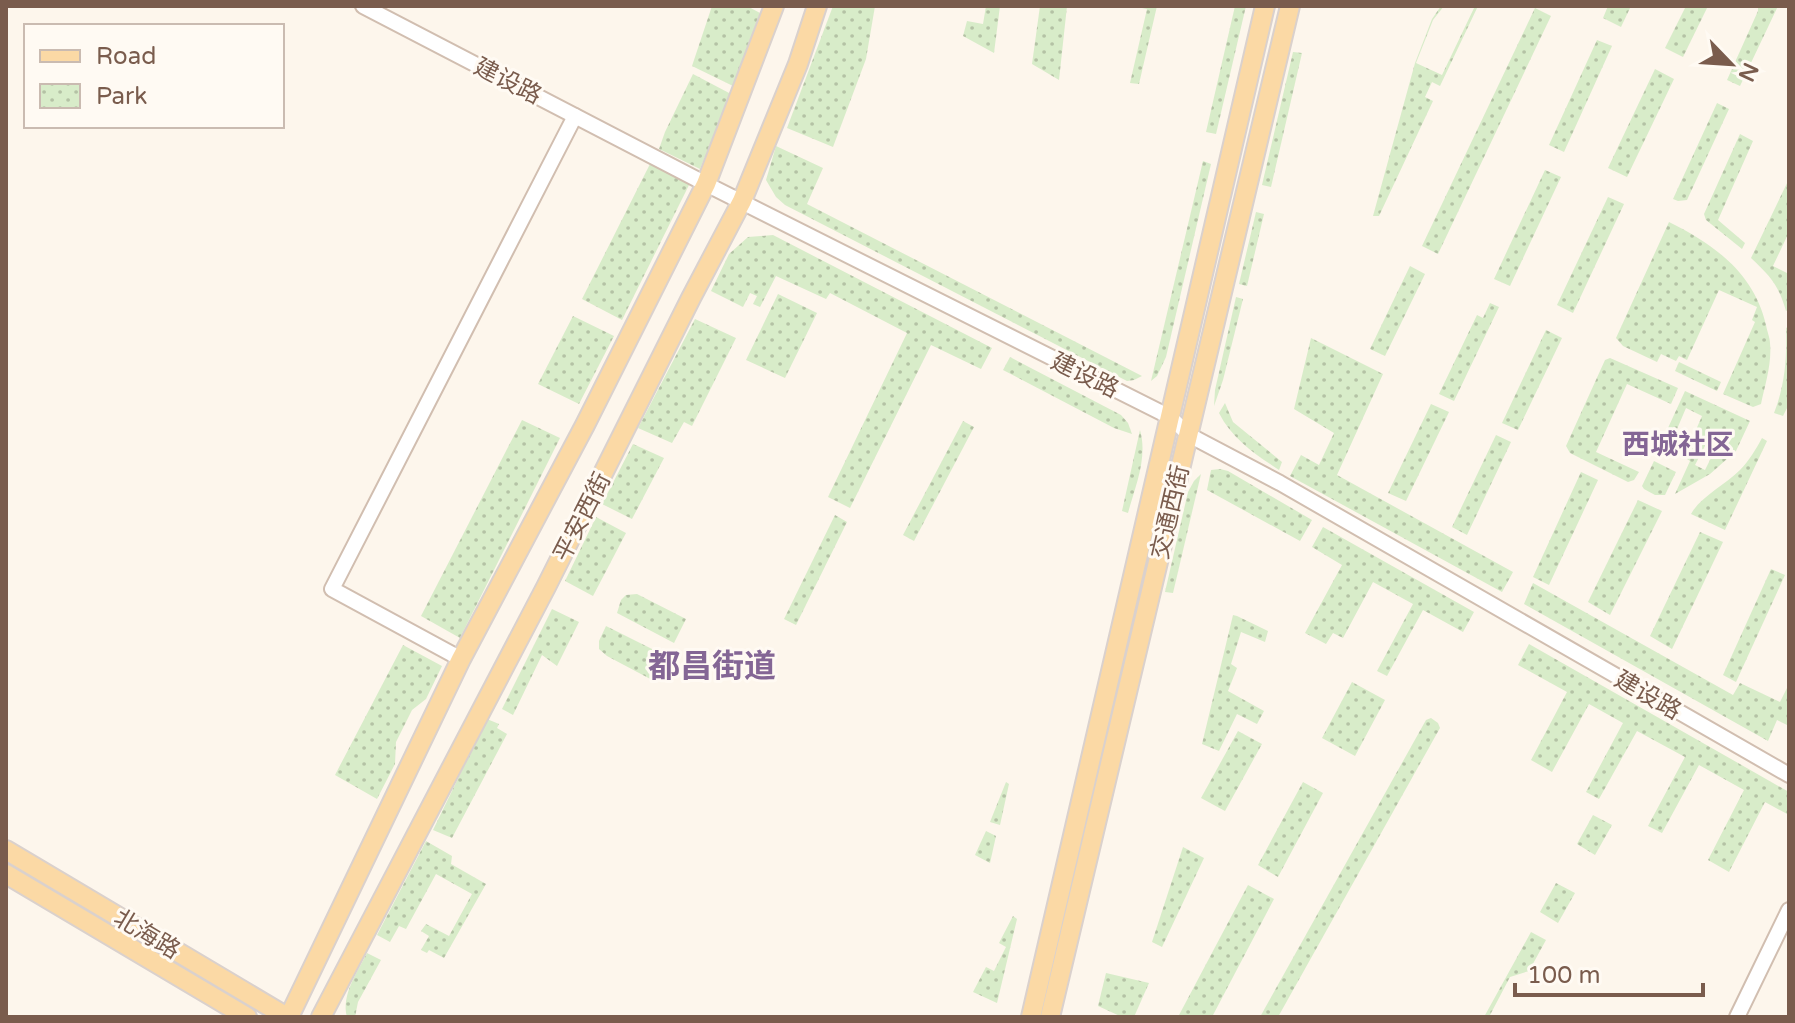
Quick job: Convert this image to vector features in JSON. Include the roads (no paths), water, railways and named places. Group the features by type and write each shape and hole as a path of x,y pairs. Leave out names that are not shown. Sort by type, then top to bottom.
{"main road":[{"name":"平安西街","path":"288,1017 461,659 585,425 706,184 774,6"},
{"name":"平安西街","path":"321,1017 546,587 742,201 798,64 817,6"},
{"name":"交通西街","path":"1031,1017 1265,6"},
{"name":"交通西街","path":"1050,1017 1290,6"},
{"name":"北海路","path":"6,850 288,1017"},
{"name":"北海路","path":"6,874 247,1017"}],"street":[{"name":"建设路","path":"363,6 706,184 1170,417 1189,435 1280,483 1789,775"},
{"path":"461,659 332,589 575,116"},
{"path":"1737,1017 1789,910"}],"district":[{"name":"西城社区","path":"1678,444"},
{"name":"都昌街道","path":"712,666"}]}
